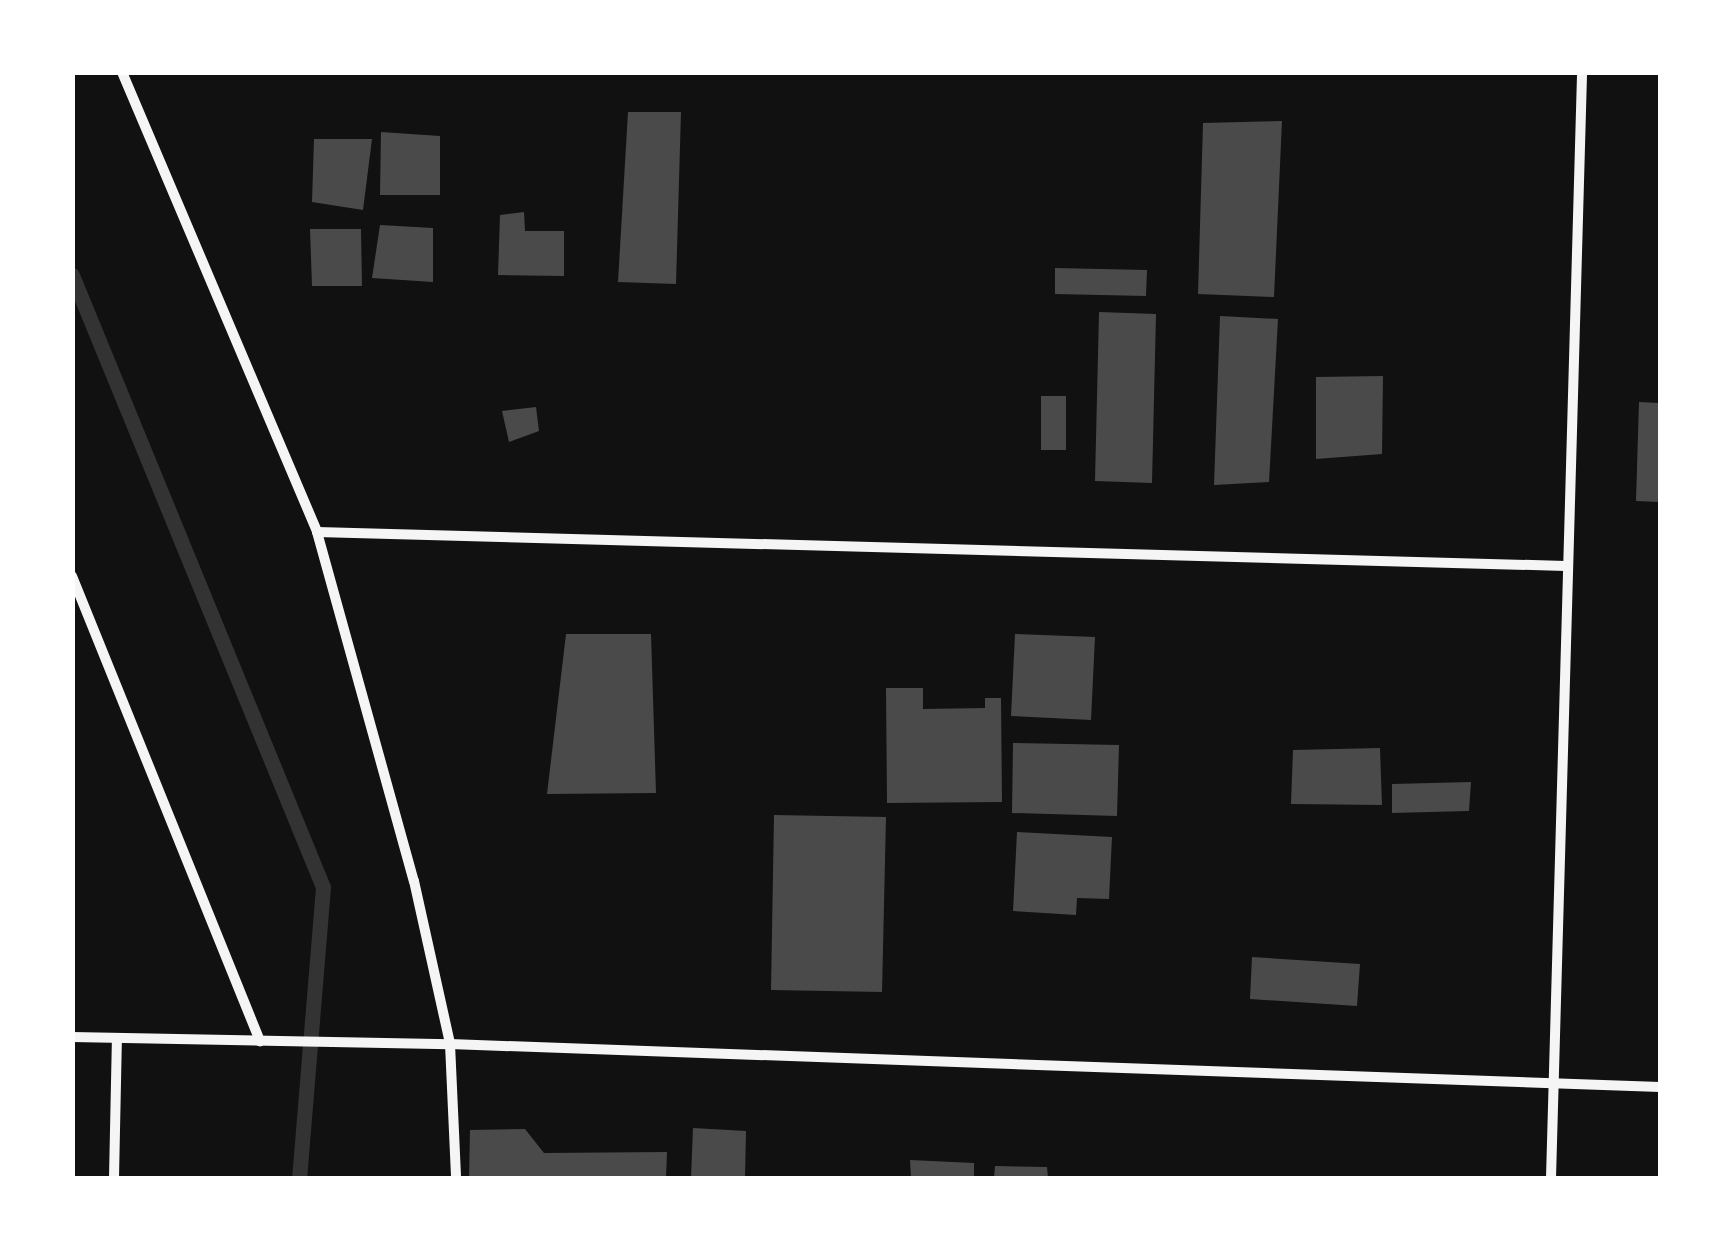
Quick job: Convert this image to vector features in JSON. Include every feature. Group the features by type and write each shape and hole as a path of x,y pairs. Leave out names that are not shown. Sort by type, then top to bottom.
{"street":[{"path":"122,72 317,532 414,881 450,1044 456,1178"},
{"path":"1551,1178 1582,72"},
{"path":"317,532 1566,566"},
{"path":"72,576 260,1041"},
{"path":"72,1036 450,1044 1660,1087"},
{"path":"114,1178 117,1039"}],"building":[{"path":"628,112 681,112 676,284 618,282"},
{"path":"1282,121 1274,297 1198,294 1203,123"},
{"path":"381,132 440,136 440,195 380,195"},
{"path":"314,139 372,139 363,210 312,202"},
{"path":"524,212 525,231 564,231 564,276 498,275 500,215"},
{"path":"380,225 433,228 433,282 372,278"},
{"path":"310,229 361,229 362,286 312,286"},
{"path":"1055,268 1147,270 1146,296 1055,294"},
{"path":"1099,312 1156,314 1152,483 1095,481"},
{"path":"1220,316 1278,319 1269,482 1214,485"},
{"path":"1383,376 1382,454 1316,459 1316,377"},
{"path":"1041,396 1066,396 1066,450 1041,450"},
{"path":"1639,402 1660,403 1660,502 1636,501"},
{"path":"536,407 539,431 509,442 502,411"},
{"path":"566,634 651,634 656,793 547,794"},
{"path":"1015,634 1095,637 1091,720 1011,716"},
{"path":"886,688 923,688 923,709 985,708 985,698 1001,698 1002,802 887,803"},
{"path":"1013,743 1119,745 1117,816 1012,813"},
{"path":"1380,748 1382,805 1291,804 1293,750"},
{"path":"1471,782 1469,811 1392,813 1392,784"},
{"path":"774,815 886,817 882,992 771,990"},
{"path":"1017,832 1112,837 1109,899 1077,898 1076,915 1013,911"},
{"path":"1252,957 1360,964 1357,1006 1250,999"},
{"path":"693,1128 746,1131 745,1178 691,1178"},
{"path":"525,1129 544,1153 667,1152 666,1178 469,1178 470,1130"},
{"path":"910,1160 974,1163 974,1178 911,1178"},
{"path":"995,1166 1047,1167 1048,1178 994,1178"}],"waterway":[{"path":"72,275 323,887 299,1178"}]}
